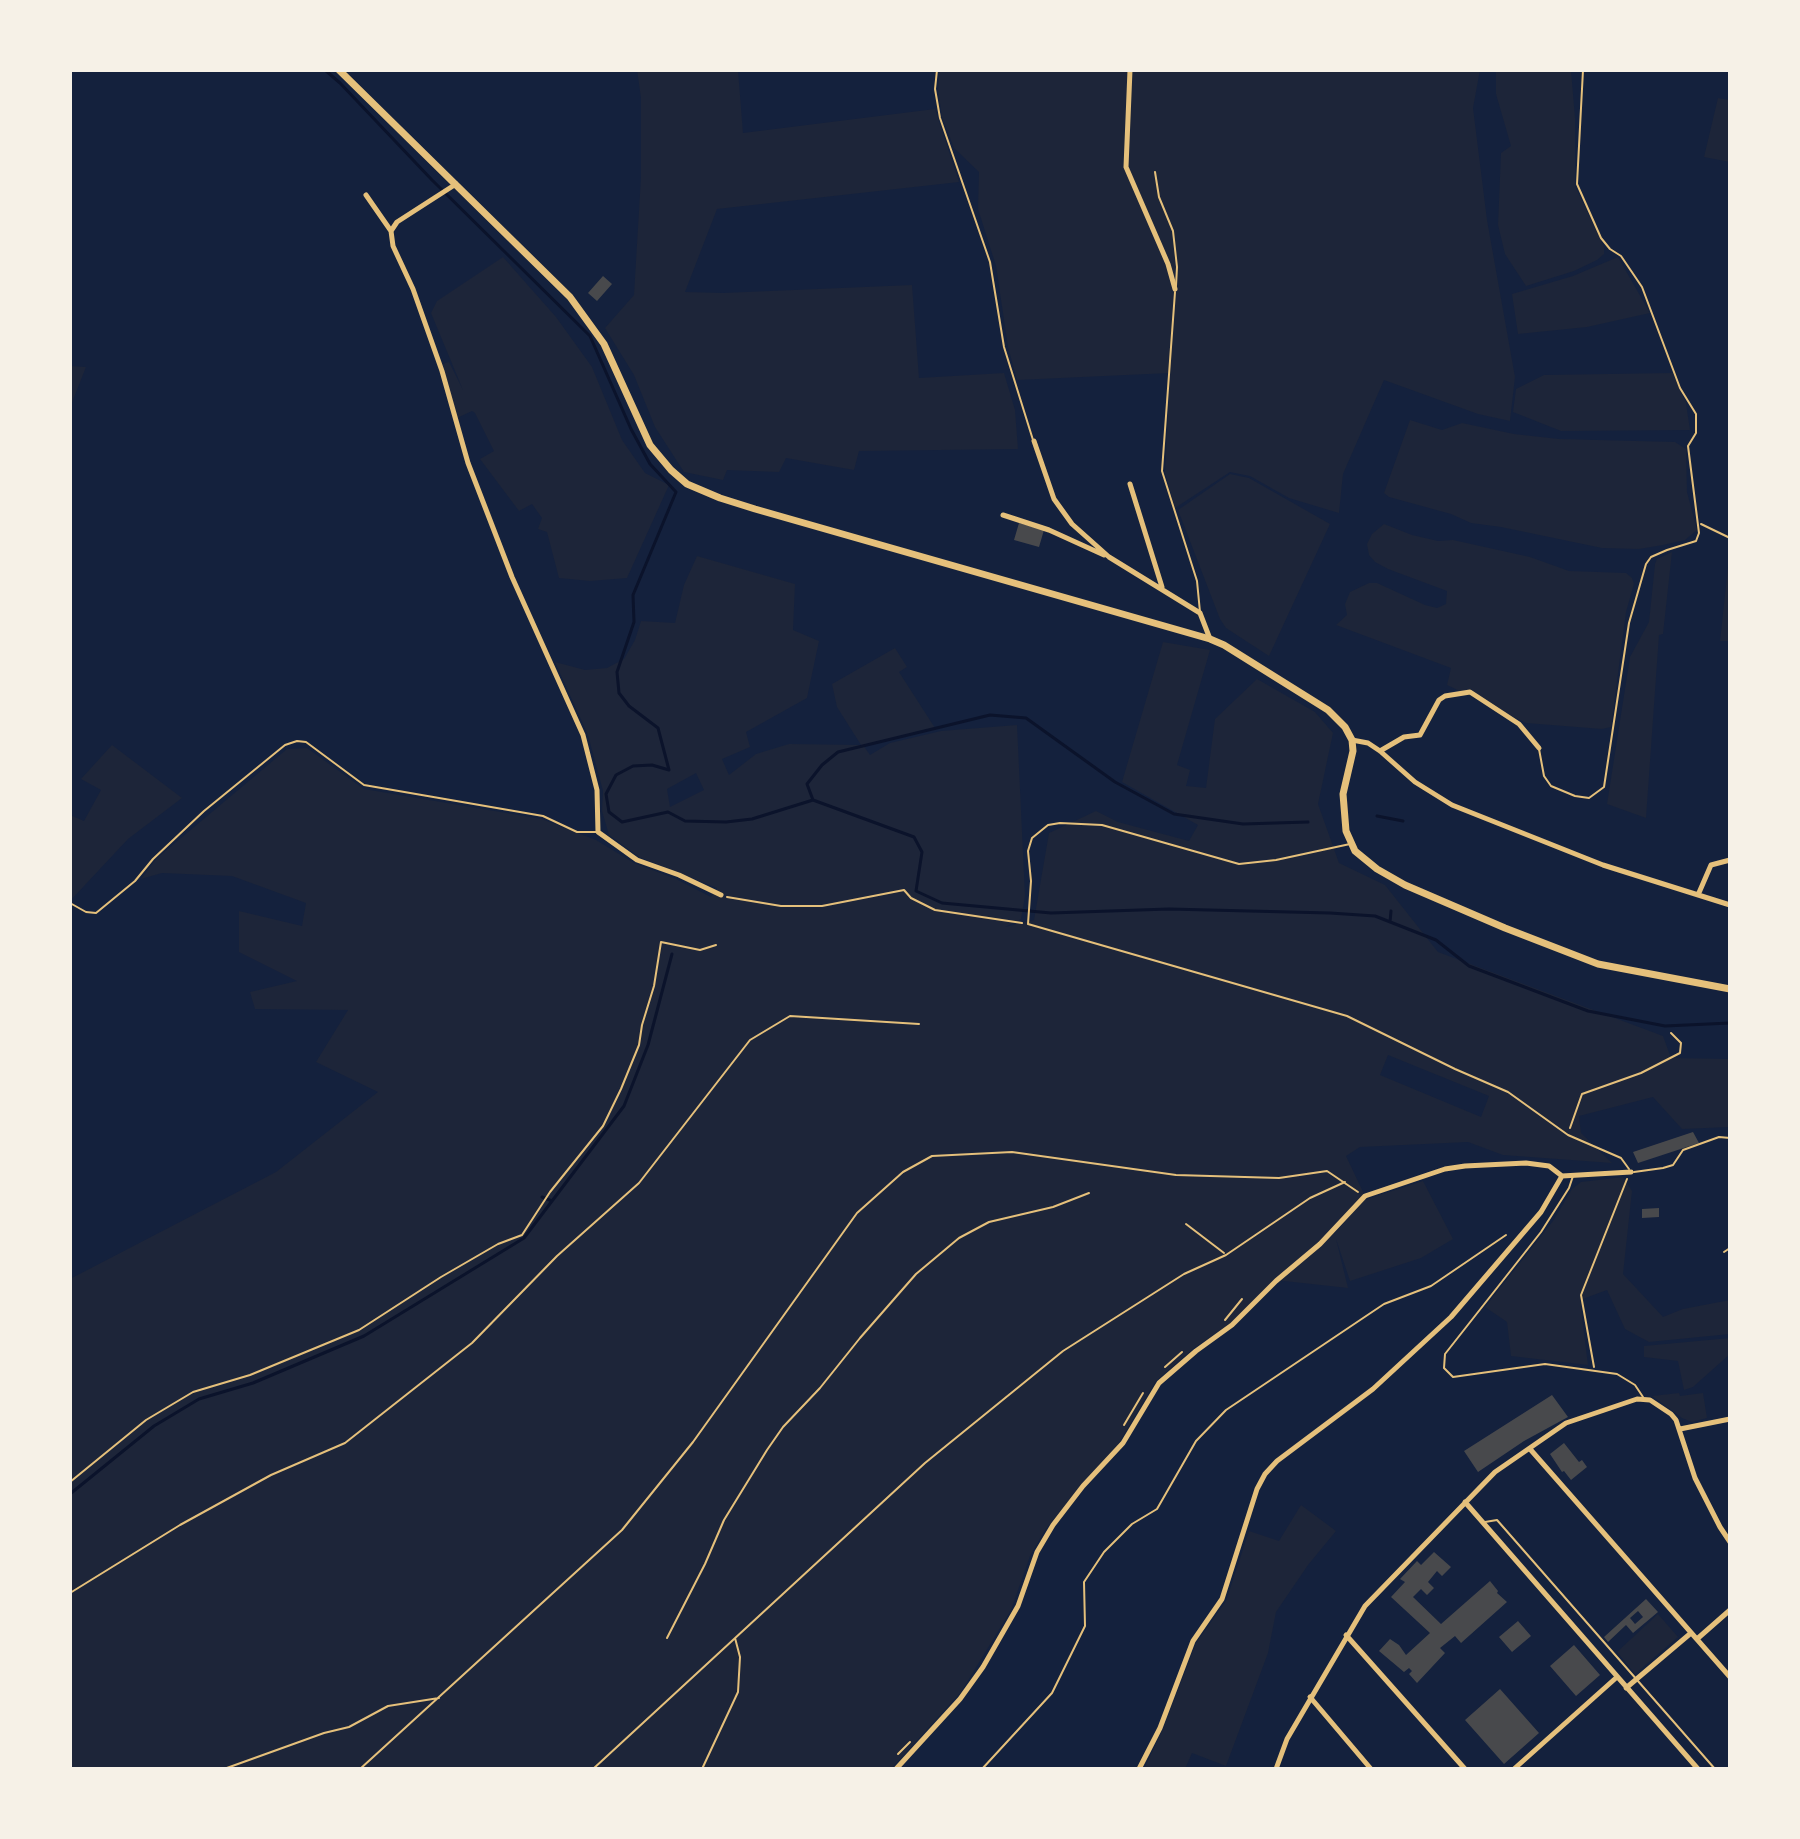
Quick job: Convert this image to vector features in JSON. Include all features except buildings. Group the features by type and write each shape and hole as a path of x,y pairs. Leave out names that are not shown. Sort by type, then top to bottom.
{"main road":[{"path":"339,70 570,297 595,329 650,445 687,484 755,509 1210,639 1328,710 1345,727 1352,740 1353,755 1342,805 1343,817 1350,844 1377,869 1405,885 1575,955 1626,970 1730,989"}],"street":[{"path":"1130,70 1126,167 1168,264 1175,289"},
{"path":"391,231 397,222 456,184"},
{"path":"366,195 391,231 393,246 413,289 442,371 468,463 512,577 583,735 597,790 598,832 637,860 721,895"},
{"path":"1034,441 1054,499 1072,524 1109,557"},
{"path":"1130,484 1162,588"},
{"path":"1003,515 1049,530 1109,557 1162,588 1200,613 1210,639"},
{"path":"1380,751 1395,740 1420,735 1439,700 1445,696 1470,692 1519,724 1539,748"},
{"path":"1352,740 1368,743 1380,751 1440,799 1589,860 1730,905"},
{"path":"1698,895 1711,865 1719,860 1730,860"},
{"path":"896,1769 960,1699 983,1667 1018,1606 1037,1552 1053,1525 1083,1486 1123,1443 1159,1383 1232,1325 1276,1281 1320,1244 1365,1196 1445,1169 1465,1166 1526,1163 1549,1166 1562,1176 1631,1172"},
{"path":"1139,1769 1160,1728 1193,1641 1222,1599 1257,1489 1265,1474 1277,1461 1373,1389 1451,1317 1541,1212 1562,1176"},
{"path":"1276,1769 1287,1739 1365,1606 1495,1472 1566,1423 1644,1398 1671,1414 1680,1429 1695,1478 1730,1542"},
{"path":"1680,1429 1730,1419"},
{"path":"1530,1449 1730,1677"},
{"path":"1465,1502 1698,1769"},
{"path":"1697,1639 1730,1610"},
{"path":"1626,1688 1691,1633"},
{"path":"1346,1635 1465,1769"},
{"path":"1514,1769 1617,1677"},
{"path":"1310,1697 1371,1769"}],"lane":[{"path":"937,70 935,89 940,118 990,262 1004,347 1034,441"},
{"path":"1539,748 1544,776 1551,786 1589,798 1604,787 1638,582 1651,557 1696,541 1700,524 1688,446 1696,433 1696,414 1680,388 1642,287 1621,256 1601,238 1577,184 1583,70"},
{"path":"1155,172 1159,197 1173,231 1177,267 1162,471 1197,581 1200,613"},
{"path":"1700,524 1730,538"},
{"path":"70,903 86,912 96,913 135,881 153,859 204,811 285,745 297,741 306,742 364,785 543,816 577,832 598,832"},
{"path":"1350,844 1276,860 1239,864 1102,825 1048,825 1032,838 1028,851 1028,922 1347,1016 1508,1092 1568,1135 1621,1158 1631,1172 1643,1173 1673,1165 1683,1150 1719,1137 1730,1138"},
{"path":"1573,1176 1569,1188 1541,1232 1445,1354 1443,1363 1446,1372 1453,1377 1545,1364 1617,1374 1635,1385 1644,1398"},
{"path":"1482,1523 1497,1520 1715,1769"}],"path":[{"path":"721,895 761,904 822,906 904,890 911,898 935,910 1028,922"},
{"path":"70,1482 146,1420 193,1392 250,1375 359,1330 441,1277 498,1244 522,1235 550,1192 603,1126 621,1089 639,1045 661,942 700,950 716,945"},
{"path":"70,1593 245,1489 345,1443 472,1343 557,1256 639,1183 750,1040 790,1016 919,1024"},
{"path":"1568,1135 1582,1094 1641,1073 1680,1053 1681,1043 1671,1033"},
{"path":"360,1769 622,1530 693,1442 857,1213 903,1172 932,1156 1012,1152 1176,1175 1279,1178 1327,1171 1365,1196"},
{"path":"1595,1372 1581,1295 1631,1172"},
{"path":"593,1769 925,1463 1063,1351 1184,1274 1226,1255 1310,1198 1345,1182"},
{"path":"667,1638 724,1520 767,1450 895,1296 959,1238 989,1222 1053,1207 1089,1193"},
{"path":"1186,1224 1226,1255"},
{"path":"982,1769 1052,1693 1085,1626 1084,1582 1113,1543 1132,1524 1157,1509 1196,1441 1226,1410 1384,1304 1431,1286 1506,1235"},
{"path":"1724,1252 1730,1248"},
{"path":"702,1769 738,1692 740,1657 735,1638"},
{"path":"224,1769 349,1727 388,1706 440,1698"}],"shaded area":[{"path":"637,70 738,70 743,133 935,109 959,182 717,209 685,292 912,285 919,378 1004,373 1015,410 1018,449 859,451 854,470 786,458 779,472 727,470 723,480 684,472 655,427 634,375 605,328 634,295 641,177 641,98"},
{"path":"940,70 1480,70 1473,108 1487,220 1515,377 1510,421 1478,414 1384,380 1343,474 1339,513 1289,498 1250,476 1230,472 1175,508 1165,473 1170,373 1017,380 1008,347 996,266 978,209 979,172 954,148 942,117 938,90"},
{"path":"1496,70 1571,70 1575,186 1604,247 1604,254 1597,260 1574,271 1526,286 1505,254 1498,225 1501,153 1511,146 1496,94"},
{"path":"1718,98 1730,100 1730,162 1704,157"},
{"path":"503,257 556,317 592,367 622,440 645,473 669,485 627,578 590,581 559,578 547,532 538,529 542,518 532,504 519,511 480,459 494,451 475,413 472,411 457,418 445,363 449,362 463,390 431,313 437,301"},
{"path":"1618,257 1650,313 1587,327 1518,334 1512,294 1573,276"},
{"path":"70,366 86,367 71,405 70,405"},
{"path":"1673,373 1686,403 1690,430 1561,431 1513,412 1516,389 1544,375"},
{"path":"1410,420 1442,430 1462,423 1559,439 1675,442 1686,449 1687,492 1697,530 1685,540 1663,545 1639,549 1602,548 1471,523 1451,514 1389,497 1384,493"},
{"path":"1230,474 1249,478 1330,524 1269,656 1226,628 1220,619 1178,510"},
{"path":"1384,524 1438,541 1453,540 1530,557 1569,571 1626,573 1632,578 1634,584 1626,612 1611,727 1602,729 1526,723 1447,685 1451,668 1336,625 1347,615 1345,604 1350,592 1369,583 1377,583 1425,605 1437,608 1446,604 1447,591 1388,569 1369,555 1367,544 1372,534"},
{"path":"1730,549 1730,641 1720,641"},
{"path":"1672,552 1663,634 1659,635 1646,818 1607,804 1630,657 1649,622 1657,559"},
{"path":"697,556 795,584 793,630 819,641 807,698 746,732 750,747 722,759 729,775 756,754 789,744 861,745 837,707 832,684 895,648 907,667 899,672 935,728 863,745 870,755 890,743 941,731 1017,725 1025,896 1021,919 1005,927 1034,920 1049,833 1096,811 1118,822 1189,841 1198,825 1122,782 1163,642 1210,650 1177,765 1190,770 1186,786 1206,788 1215,719 1257,679 1315,712 1333,733 1318,804 1339,863 1385,885 1438,952 1663,1036 1671,1058 1730,1059 1730,1127 1682,1129 1653,1097 1579,1116 1581,1133 1612,1163 1503,1155 1468,1142 1360,1147 1346,1156 1364,1194 1333,1228 1334,1234 1364,1200 1423,1181 1453,1239 1421,1258 1350,1281 1336,1239 1348,1288 1275,1280 1231,1323 1194,1348 1156,1381 1114,1451 1045,1530 1030,1556 1011,1610 961,1692 891,1769 70,1769 70,1279 276,1172 378,1092 316,1062 348,1010 255,1009 250,992 297,981 239,952 239,911 302,926 306,903 232,876 162,873 141,879 156,859 287,749 307,748 364,789 542,819 596,840 634,863 711,897 717,888 639,857 609,835 602,811 603,791 588,735 555,662 585,670 607,668 624,659 641,621 675,623 684,585","holes":["696,773 704,790 670,807 667,789","1388,1055 1489,1096 1481,1117 1380,1075"]},
{"path":"112,745 182,798 128,839 70,901 70,815 84,821 101,790 81,779"},
{"path":"1623,1177 1632,1191 1623,1274 1663,1317 1683,1309 1730,1300 1730,1334 1649,1342 1625,1329 1607,1290 1580,1300 1588,1365 1511,1356 1507,1322 1485,1307 1553,1221 1572,1189 1581,1182"},
{"path":"1730,1338 1730,1354 1693,1387 1684,1390 1678,1361 1644,1357 1644,1346"},
{"path":"1679,1393 1680,1396 1703,1393 1707,1418 1692,1422 1682,1418 1652,1396"},
{"path":"1301,1505 1336,1531 1276,1612 1268,1653 1226,1766 1192,1753 1185,1769 1144,1769 1196,1643 1226,1601 1249,1531 1279,1541"},
{"path":"1658,1614 1678,1637 1635,1674 1617,1652"}],"waterway":[{"path":"325,70 590,336 650,464 676,492 633,595 634,622 617,672 619,693 629,706 658,728 669,770 652,765 633,766 616,775 606,794 609,812 622,822 668,812 685,821 726,822 752,819 813,800 914,837 922,852 916,891 942,903 1051,913 1169,909 1375,916 1436,940 1469,966 1588,1011 1665,1026 1730,1023"},
{"path":"813,800 807,784 822,765 838,752 990,715 1026,718 1115,782 1174,814 1243,824 1308,822"},
{"path":"1377,816 1403,821"},
{"path":"1390,922 1391,911"},
{"path":"70,1494 154,1426 199,1399 253,1383 364,1336 524,1238 624,1106 648,1045 672,954"},
{"path":"542,1197 552,1201"}]}
